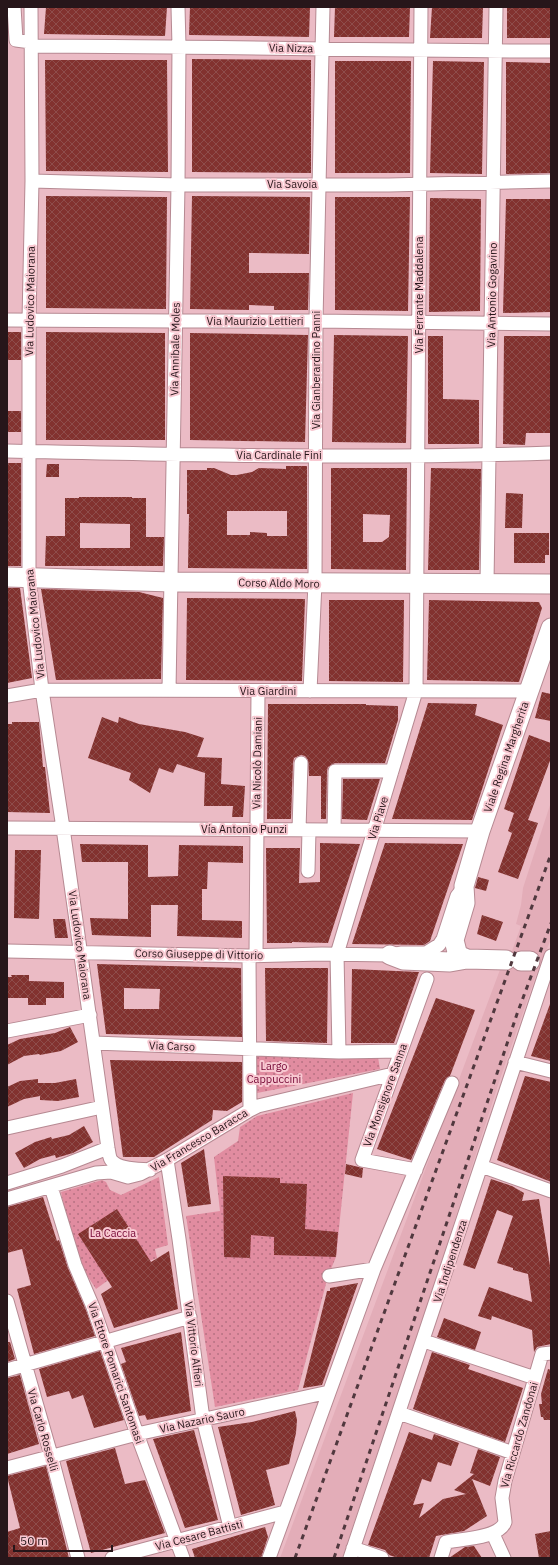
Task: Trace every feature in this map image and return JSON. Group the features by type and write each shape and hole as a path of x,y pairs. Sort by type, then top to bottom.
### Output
{"street":[{"path":"14,7 16,40 31,44"},
{"name":"Via Ludovico Maiorana","path":"31,7 32,181 29,320 29,578 42,690 108,1148 111,1160 117,1165 132,1169 150,1170"},
{"name":"Via Annibale Moles","path":"170,690 178,184 178,7"},
{"name":"Via Gianberardino Panni","path":"310,691 316,583 316,321 323,7"},
{"name":"Via Ferrante Maddalena","path":"417,584 421,7"},
{"name":"Via Antonio Gogavino","path":"488,583 496,7"},
{"name":"Via Nizza","path":"31,44 421,51 551,50"},
{"name":"Via Savoia","path":"32,181 178,184 420,184 551,182"},
{"name":"Via Maurizio Lettieri","path":"7,320 175,322 316,321 551,324"},
{"name":"Via Cardinale Fini","path":"7,451 174,455 315,456 418,456 551,453"},
{"name":"Corso Aldo Moro","path":"7,577 172,582 551,584"},
{"name":"Via Piave","path":"339,1052 337,954 416,691 417,584"},
{"name":"Viale Regina Margherita","path":"434,949 443,939 457,896 464,886 480,831 551,628"},
{"name":"Via Giardini","path":"7,696 42,690 529,691"},
{"name":"Via Nicolò Damiani","path":"250,1110 258,690"},
{"path":"301,763 304,830 308,871"},
{"path":"334,830 335,771 392,771"},
{"name":"Vía Antonio Punzi","path":"7,828 480,831"},
{"name":"Viale Regina Margherita","path":"464,886 465,903 454,940 457,952 460,956 467,960"},
{"name":"Corso Giuseppe di Vittorio","path":"7,951 253,955 390,955 402,953 426,953 434,949"},
{"path":"390,955 403,960 450,962 467,960 519,961"},
{"name":"Via Indipendenza","path":"352,1553 424,1341 550,959"},
{"name":"Via Monsignore Sanna","path":"416,1170 362,1160 428,979"},
{"path":"7,1031 90,1015"},
{"name":"Via Carso","path":"94,1044 250,1049"},
{"path":"250,1049 339,1052 401,1051"},
{"path":"515,1062 551,1071"},
{"name":"Via Francesco Baracca","path":"7,1198 51,1187 96,1173 111,1172 132,1176 150,1170 250,1110 265,1104 393,1074"},
{"path":"269,1558 374,1269 452,1083"},
{"path":"7,1128 102,1107"},
{"path":"7,1183 62,1166 108,1148"},
{"name":"Via Vittorio Alfieri","path":"167,1160 203,1419 230,1527"},
{"path":"481,1166 551,1191"},
{"name":"Via Ettore Pomarici Santomasi","path":"51,1187 75,1264 94,1307 137,1434 183,1558"},
{"path":"329,1276 374,1269"},
{"name":"Via Carlo Rosselli","path":"7,1301 24,1365 51,1455 78,1558"},
{"path":"7,1370 190,1317"},
{"path":"424,1341 535,1378"},
{"name":"Via Riccardo Zandonai","path":"493,1534 501,1529 505,1522 502,1498 503,1489 535,1378 547,1354"},
{"name":"Via Nazario Sauro","path":"7,1468 51,1455 137,1434 329,1392"},
{"path":"399,1414 513,1453"},
{"name":"Via Cesare Battisti","path":"112,1558 285,1512"},
{"path":"441,1558 446,1542 493,1534 504,1558"},
{"path":"352,1553 382,1558"}],"shaded area":[{"path":"551,802 551,939 536,975 499,1082 431,1294 342,1558 280,1558 501,967 508,952 512,951 521,926 516,924 521,905 523,888"}],"green space":[{"name":"Largo Cappuccini","path":"257,1056 378,1057 380,1069 257,1093"},
{"path":"353,1093 336,1257 328,1276 298,1390 215,1407 186,1216 220,1211 214,1157 238,1141 240,1127 257,1116"},
{"name":"La Caccia","path":"159,1177 168,1245 155,1249 157,1258 118,1273 96,1289 83,1269 71,1236 61,1192 102,1180 106,1182 110,1190 121,1195"}],"building":[{"path":"46,7 167,7 165,36 44,34"},
{"path":"190,7 310,7 309,37 189,35"},
{"path":"335,7 410,7 409,37 334,37"},
{"path":"432,7 483,7 482,38 430,38"},
{"path":"507,7 551,7 551,38 507,38"},
{"path":"192,59 311,60 311,173 192,172"},
{"path":"45,60 167,60 168,172 46,171"},
{"path":"335,61 411,61 410,173 335,173"},
{"path":"433,61 484,62 482,174 430,173"},
{"path":"506,62 551,63 551,173 506,174"},
{"path":"46,196 167,197 166,309 46,308"},
{"path":"192,196 310,197 309,254 249,253 249,273 309,273 308,310 274,310 274,306 249,305 249,310 190,309"},
{"path":"335,197 410,197 408,311 335,310"},
{"path":"430,198 481,199 480,311 429,312"},
{"path":"506,199 551,199 551,312 503,313"},
{"path":"7,332 21,332 21,360 7,360"},
{"path":"46,332 165,333 165,440 46,440"},
{"path":"190,333 308,335 305,442 190,440"},
{"path":"334,335 408,336 406,443 332,442"},
{"path":"428,336 443,336 443,399 479,400 479,444 428,444"},
{"path":"504,336 551,336 551,433 526,433 525,445 503,444"},
{"path":"7,411 21,411 21,432 7,432"},
{"path":"7,463 21,463 21,566 7,566"},
{"path":"47,464 59,464 59,477 46,477"},
{"path":"286,466 307,466 307,569 188,568 189,514 187,514 187,470 207,470 207,468 214,468 231,475 237,475 252,472 259,468 286,469","holes":["227,511 287,511 287,536 267,536 267,533 250,532 250,535 227,535"]},
{"path":"331,468 407,468 406,570 331,569","holes":["363,514 390,515 389,537 382,542 363,542"]},
{"path":"431,468 481,469 479,570 428,570"},
{"path":"506,493 523,494 522,528 505,528"},
{"path":"65,498 146,498 146,537 164,537 163,566 45,566 46,536 65,536","holes":["80,523 130,524 130,548 80,548"]},
{"path":"514,533 549,533 549,555 545,555 545,563 514,563"},
{"path":"7,588 20,588 32,678 7,683"},
{"path":"41,589 139,592 163,598 161,679 56,680"},
{"path":"187,598 305,599 302,681 186,680"},
{"path":"329,600 404,600 403,682 329,681"},
{"path":"429,600 539,602 542,608 519,682 427,680"},
{"path":"542,692 551,694 551,721 535,718"},
{"path":"428,703 477,704 475,715 503,725 472,820 392,819"},
{"path":"268,704 366,704 398,706 398,720 385,763 335,763 328,767 326,819 321,819 321,776 309,776 308,760 305,756 301,755 294,758 291,819 267,819"},
{"path":"102,717 118,723 119,717 139,724 185,732 204,738 197,757 222,758 221,784 245,786 243,817 232,817 233,806 204,806 205,773 177,764 173,773 159,768 150,793 129,780 131,773 88,758"},
{"path":"12,722 39,722 43,767 45,767 50,813 7,812 7,724 12,724"},
{"path":"529,735 551,743 551,758 528,820 538,823 518,879 498,872 512,833 508,831 514,813 504,809"},
{"path":"343,779 380,779 367,820 342,819"},
{"path":"320,843 360,844 328,943 267,943 266,848 300,848 299,883 320,882"},
{"path":"385,843 463,844 430,941 424,945 352,944"},
{"path":"80,844 148,845 148,877 178,876 179,845 243,846 243,863 208,862 207,889 202,889 202,920 242,921 242,938 177,936 178,905 151,905 151,937 92,935 90,918 128,919 128,862 82,862"},
{"path":"15,850 41,850 39,919 14,918"},
{"path":"478,877 489,880 486,891 475,888"},
{"path":"482,915 503,922 496,941 477,934"},
{"path":"53,919 65,919 68,938 55,938"},
{"path":"97,964 241,968 242,1037 106,1034","holes":["124,988 160,989 159,1009 124,1009"]},
{"path":"265,968 328,968 327,1043 266,1041"},
{"path":"352,969 419,972 394,1043 351,1043"},
{"path":"11,975 29,975 29,981 64,982 64,998 46,998 46,1005 28,1005 28,998 7,998 7,977 12,977"},
{"path":"436,998 475,1010 450,1076 445,1080 411,1160 377,1149"},
{"path":"551,1004 551,1061 531,1056"},
{"path":"70,1027 78,1042 61,1051 24,1056 7,1065 7,1045 20,1039 55,1033"},
{"path":"110,1060 242,1062 242,1102 227,1111 213,1110 212,1120 154,1157 123,1157"},
{"path":"525,1076 551,1082 551,1182 497,1160"},
{"path":"38,1079 38,1083 55,1083 76,1079 79,1097 58,1101 40,1100 40,1096 24,1099 7,1107 7,1087 20,1081"},
{"path":"84,1126 93,1142 73,1153 56,1158 55,1155 40,1159 24,1168 15,1153 35,1142 51,1137 52,1139 69,1135"},
{"path":"204,1149 211,1204 188,1207 181,1163"},
{"path":"346,1164 363,1168 362,1178 345,1174"},
{"path":"223,1176 280,1178 280,1183 307,1184 305,1229 338,1232 336,1257 274,1255 274,1237 251,1235 250,1258 224,1257"},
{"path":"491,1179 512,1186 524,1193 522,1201 539,1199 551,1272 551,1344 537,1347 534,1352 532,1330 492,1316 491,1320 478,1316 489,1287 532,1302 528,1274 513,1270 513,1268 497,1263 513,1216 497,1210 475,1269 463,1265"},
{"path":"43,1197 57,1241 59,1240 68,1268 86,1310 95,1336 34,1354 17,1289 31,1285 22,1249 7,1253 7,1207"},
{"path":"117,1209 151,1262 169,1251 178,1309 114,1328 101,1294 112,1287 78,1234"},
{"path":"358,1283 322,1385 303,1388 327,1291 330,1291 330,1288"},
{"path":"444,1318 481,1332 475,1350 437,1337"},
{"path":"181,1332 191,1411 147,1420 145,1415 139,1416 121,1364 126,1362 121,1348"},
{"path":"7,1342 10,1342 15,1359 7,1362"},
{"path":"100,1351 124,1420 94,1428 83,1395 72,1399 69,1391 47,1397 39,1369"},
{"path":"432,1352 470,1365 468,1369 523,1388 505,1442 413,1409"},
{"path":"548,1369 551,1370 551,1420 544,1420 543,1417 541,1417 539,1404 542,1404 541,1394"},
{"path":"20,1375 39,1444 7,1454 7,1378"},
{"path":"295,1411 297,1420 296,1433 289,1464 266,1470 275,1505 241,1515 218,1427 252,1422"},
{"path":"194,1430 218,1520 185,1528 153,1439"},
{"path":"409,1432 432,1440 434,1434 459,1443 451,1466 438,1462 431,1482 422,1479 413,1505 424,1503 419,1518 443,1499 466,1494 454,1490 474,1474 470,1473 478,1449 500,1457 490,1486 472,1479 487,1516 464,1531 436,1536 429,1558 398,1558 389,1555 385,1550 368,1545"},
{"path":"115,1448 125,1484 145,1480 165,1533 91,1553 66,1461"},
{"path":"46,1466 69,1558 7,1558 7,1532 20,1528 7,1476"},
{"path":"265,1527 268,1537 261,1558 195,1558 192,1549"},
{"path":"551,1531 551,1558 539,1558 535,1534"},
{"path":"474,1546 482,1558 449,1558 465,1547"}],"railway":[{"path":"295,1558 551,854"},
{"path":"334,1558 517,1014 551,923"}]}
